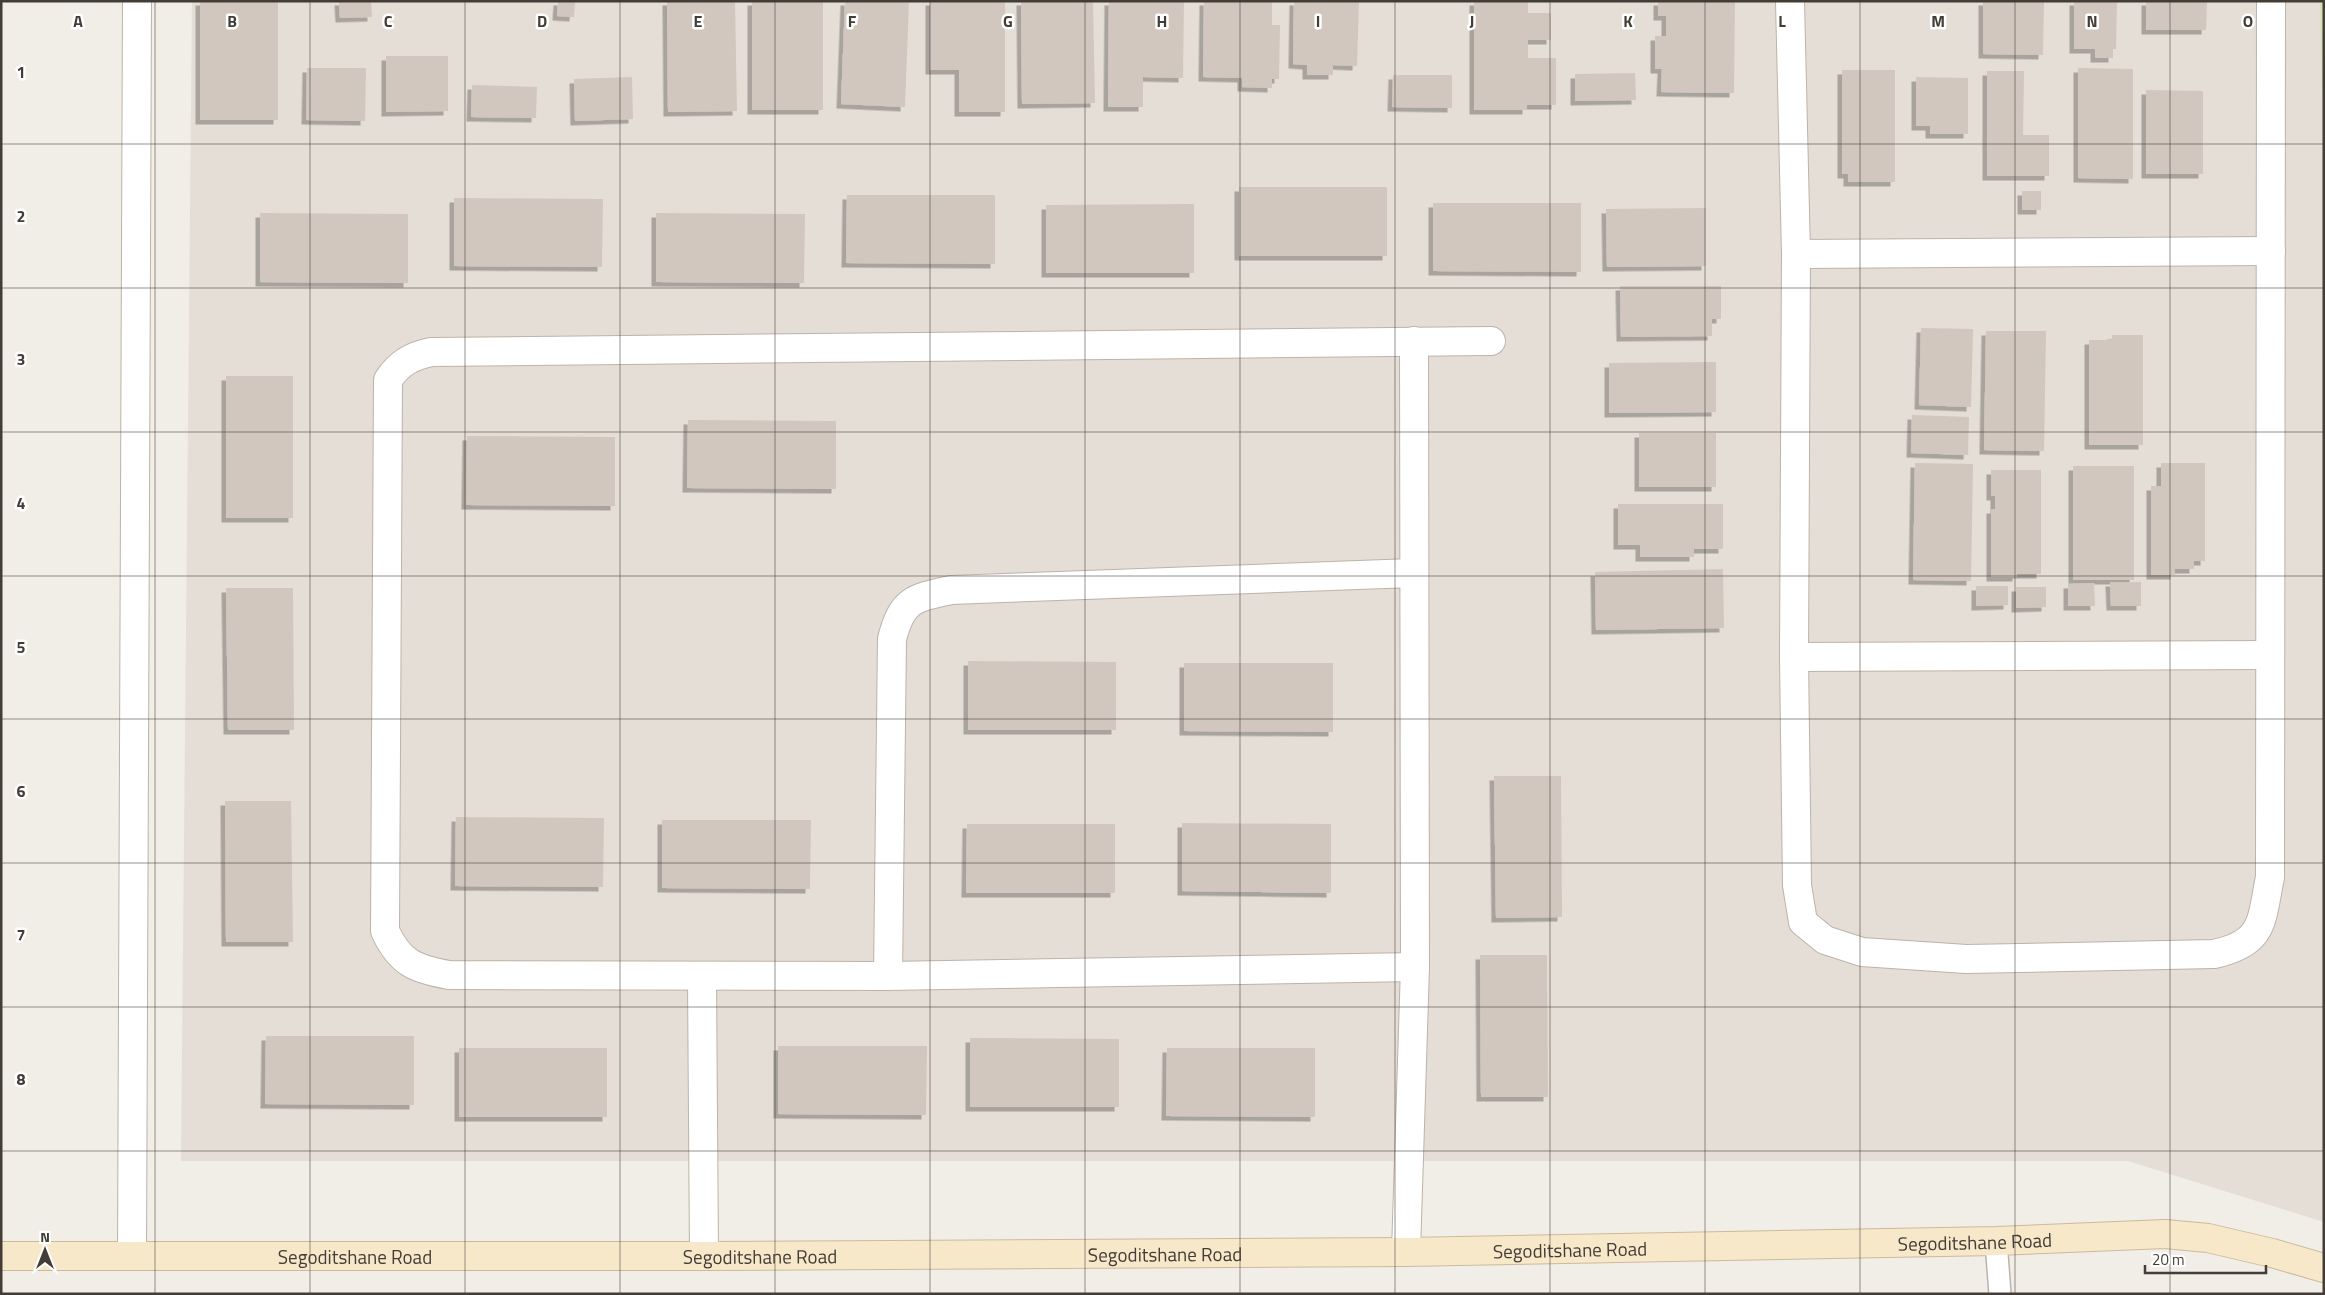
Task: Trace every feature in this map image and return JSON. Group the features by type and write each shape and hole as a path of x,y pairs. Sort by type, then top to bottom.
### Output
{"street":[{"path":"132,1256 137,1"},
{"path":"1790,1 1796,254 1794,657 1797,885 1803,922 1825,940 1862,952 1966,958 2214,954 2233,950 2260,929 2270,877 2271,1"},
{"path":"1796,254 2271,251"},
{"path":"1415,967 888,976 702,977 449,975 424,971 405,961 392,947 384,931 388,380 396,368 416,355 431,352 1414,341 1491,342"},
{"path":"1406,1252 1415,967 1414,341"},
{"path":"888,976 892,639 897,620 906,604 927,595 951,590 1413,573"},
{"path":"1794,657 2270,655"},
{"path":"702,977 704,1256"},
{"name":"Segoditshane Road","path":"1,1256 704,1256 1406,1252 1996,1241 2165,1234 2208,1238 2272,1253 2324,1268"}],"lane":[{"path":"1996,1241 2000,1294"}],"shaded area":[{"path":"192,1 2324,1 2324,1222 2128,1161 181,1161"}],"green space":[{"path":"2320,1 2324,1 2324,169"}],"building":[{"path":"200,1 278,1 278,120 200,120"},
{"path":"339,1 371,1 372,17 340,18"},
{"path":"558,1 575,1 574,17 557,16"},
{"path":"667,1 735,1 737,111 668,112"},
{"path":"752,1 823,1 823,110 752,110"},
{"path":"845,1 909,1 905,107 841,104"},
{"path":"930,1 1005,1 1005,112 959,112 959,70 930,70"},
{"path":"1021,1 1093,1 1095,103 1022,104"},
{"path":"1109,1 1184,1 1183,78 1143,77 1143,107 1108,107"},
{"path":"1204,1 1272,1 1272,25 1280,25 1279,79 1272,79 1272,88 1242,87 1242,78 1203,77"},
{"path":"1294,1 1359,1 1357,66 1333,65 1333,75 1307,75 1307,65 1293,64"},
{"path":"1474,1 1528,1 1528,13 1551,13 1551,40 1528,40 1528,58 1556,58 1556,105 1527,105 1527,110 1474,110"},
{"path":"1658,1 1735,1 1734,93 1661,92 1662,69 1655,69 1655,36 1666,36 1666,16 1658,16"},
{"path":"1983,1 2044,1 2043,55 1983,54"},
{"path":"2074,1 2117,1 2116,49 2113,49 2113,58 2095,58 2095,49 2074,49"},
{"path":"2146,1 2207,1 2206,30 2146,30"},
{"path":"386,56 448,56 448,111 386,112"},
{"path":"307,68 366,68 365,121 306,120"},
{"path":"2078,68 2133,69 2133,179 2078,178"},
{"path":"1842,70 1895,70 1895,182 1848,182 1848,174 1842,174"},
{"path":"1987,71 2024,71 2023,135 2049,135 2049,176 1987,176"},
{"path":"1635,73 1636,100 1575,101 1575,74"},
{"path":"1393,75 1452,75 1452,108 1392,107"},
{"path":"632,77 633,119 575,121 574,79"},
{"path":"1916,77 1968,78 1968,134 1930,134 1930,126 1916,126"},
{"path":"472,85 537,87 536,118 471,117"},
{"path":"2146,90 2203,91 2203,174 2146,174"},
{"path":"1239,187 1387,187 1387,256 1239,256"},
{"path":"2022,191 2041,191 2041,210 2022,210"},
{"path":"847,195 995,195 995,264 846,263"},
{"path":"454,198 603,199 602,267 454,266"},
{"path":"1433,203 1581,203 1581,272 1433,271"},
{"path":"1194,204 1194,273 1046,273 1046,205"},
{"path":"1706,208 1706,266 1607,267 1606,209"},
{"path":"260,213 408,214 408,283 260,282"},
{"path":"656,213 805,214 804,283 656,282"},
{"path":"1620,286 1721,286 1721,319 1712,319 1712,336 1621,337"},
{"path":"1921,328 1973,329 1971,407 1919,405"},
{"path":"1986,331 2046,331 2044,451 1984,450"},
{"path":"2112,335 2143,335 2143,445 2089,445 2089,340 2112,340"},
{"path":"1716,362 1716,412 1609,413 1609,363"},
{"path":"226,376 293,376 293,518 226,518"},
{"path":"1912,415 1969,417 1968,455 1911,453"},
{"path":"688,420 836,421 836,489 687,488"},
{"path":"1639,433 1716,433 1716,487 1639,487"},
{"path":"467,436 615,437 615,506 466,505"},
{"path":"1915,463 1973,464 1971,581 1913,580"},
{"path":"2161,463 2205,463 2205,561 2194,561 2194,569 2175,569 2175,575 2151,575 2151,486 2161,486"},
{"path":"2073,466 2134,466 2134,580 2073,580"},
{"path":"1991,470 2041,470 2041,574 2017,574 2017,577 1991,577 1991,509 1995,509 1995,496 1991,496"},
{"path":"1618,504 1723,504 1723,549 1694,549 1694,557 1640,557 1640,545 1618,545"},
{"path":"1723,569 1724,628 1596,630 1595,572"},
{"path":"2110,582 2141,582 2141,606 2111,606"},
{"path":"2094,583 2095,606 2068,606 2068,584"},
{"path":"1976,586 2008,586 2008,605 1976,606"},
{"path":"2016,587 2046,587 2046,607 2016,608"},
{"path":"226,588 293,588 294,730 228,730"},
{"path":"968,661 1116,662 1116,730 968,730"},
{"path":"1184,663 1333,663 1333,732 1184,731"},
{"path":"1494,776 1561,776 1562,917 1496,918"},
{"path":"225,801 291,801 293,942 226,942"},
{"path":"456,817 604,818 603,887 455,886"},
{"path":"662,820 811,820 810,889 662,888"},
{"path":"1182,823 1331,824 1331,893 1182,891"},
{"path":"967,824 1115,824 1115,893 966,893"},
{"path":"1480,955 1547,955 1548,1097 1481,1097"},
{"path":"266,1036 414,1036 414,1105 265,1104"},
{"path":"970,1038 1119,1039 1119,1107 970,1107"},
{"path":"778,1046 927,1046 926,1115 778,1114"},
{"path":"459,1048 607,1048 607,1117 459,1117"},
{"path":"1167,1048 1315,1048 1315,1117 1166,1116"}]}
